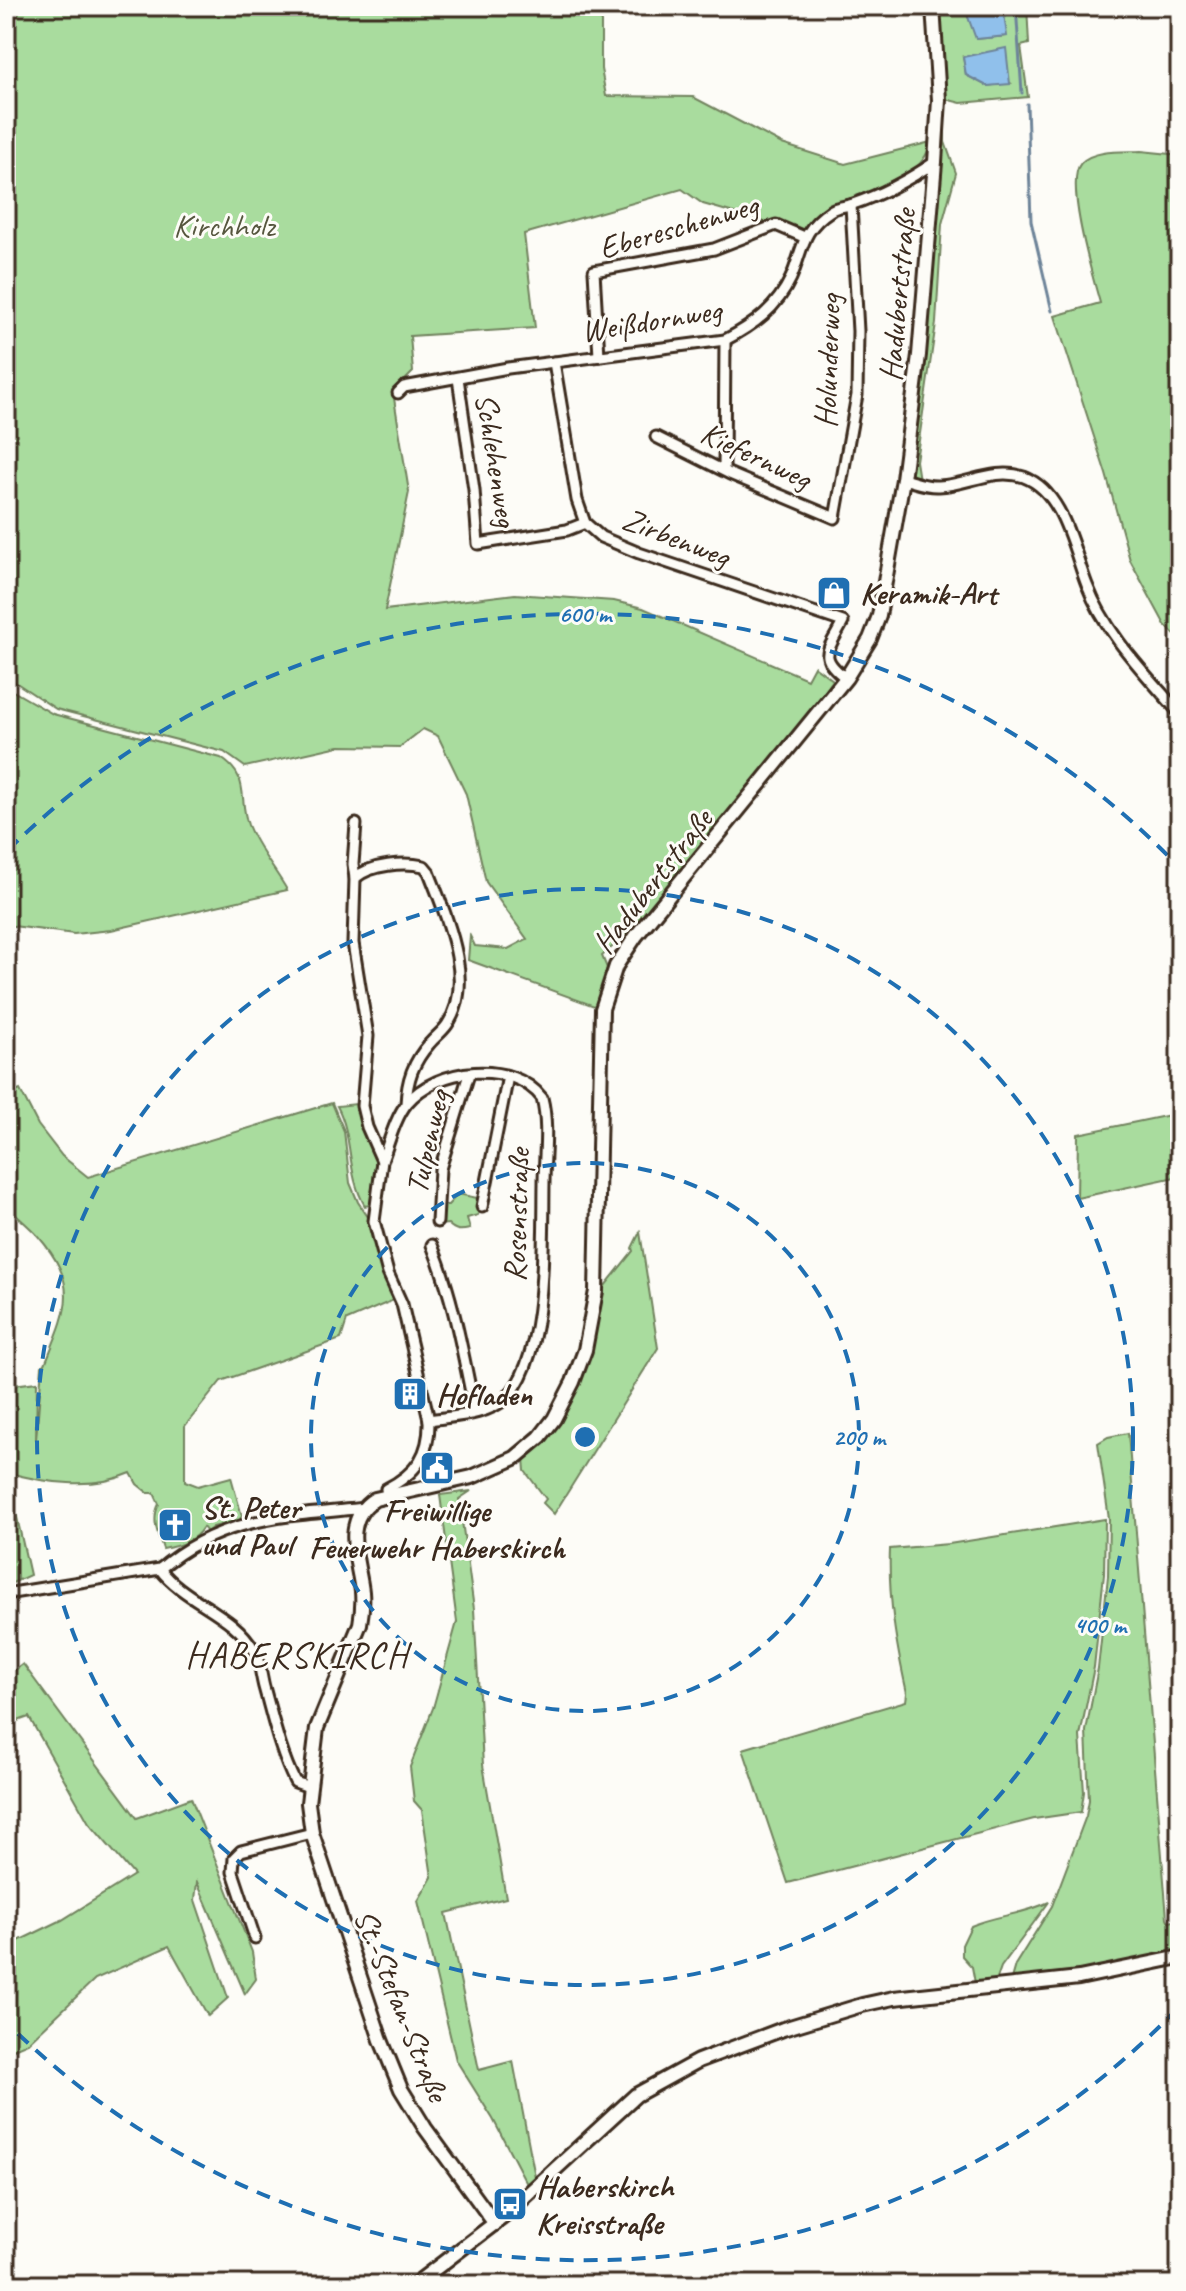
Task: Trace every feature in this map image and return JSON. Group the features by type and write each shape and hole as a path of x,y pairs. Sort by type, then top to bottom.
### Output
{"street":[{"name":"Hadubertstraße","path":"365,1508 370,1502 387,1495 454,1481 492,1469 524,1451 554,1419 585,1350 596,1291 600,1028 610,978 636,936 846,678 870,639 879,616 903,479 919,355 939,100 933,6"},
{"name":"Weißdornweg","path":"398,393 404,387 554,362 725,340 752,325 774,306 791,276 804,237 832,209 851,205 906,181 935,162"},
{"name":"Holunderweg","path":"835,518 857,395 858,331 851,205"},
{"name":"Ebereschenweg","path":"599,356 594,271 714,249 776,225 804,237"},
{"path":"724,470 725,340"},
{"name":"Zirbenweg","path":"554,362 577,500 585,523 601,537 639,553 843,622 828,651 827,660 846,678"},
{"name":"Schlehenweg","path":"458,378 474,490 478,544 567,530 585,523"},
{"name":"Kiefernweg","path":"656,437 764,489 835,518"},
{"path":"903,479 939,486 979,477 1011,475 1025,478 1041,488 1059,513 1105,623 1180,714"},
{"path":"356,824 353,943 368,1036 362,1106 367,1127 382,1161"},
{"path":"355,878 373,868 424,866 429,872 459,957 451,1018 417,1059 407,1080 406,1104 382,1161 375,1205 376,1228 388,1273 402,1304 429,1420 429,1439 417,1466 386,1489 387,1495"},
{"path":"406,1104 440,1080 469,1074 508,1076 482,1207"},
{"name":"Tulpenweg","path":"437,1222 440,1169 469,1074"},
{"name":"Rosenstraße","path":"429,1420 492,1408 503,1400 519,1377 532,1343 544,1264 543,1104 536,1090 521,1079 508,1076"},
{"name":"Tulpenweg","path":"432,1245 454,1311 475,1412"},
{"path":"6,1594 160,1569 178,1553 208,1536 247,1523 295,1514 365,1508 355,1532 353,1553 361,1588 360,1624 317,1728 309,1787 295,1782 285,1761 255,1651 236,1630 185,1593 160,1569"},
{"name":"St.-Stefan-Straße","path":"309,1787 312,1833 372,2015 401,2089 425,2128 495,2224"},
{"path":"255,1938 233,1872 234,1858 241,1851 312,1833"},
{"path":"414,2285 495,2224 636,2095 679,2070 783,2029 862,2005 894,1998 1079,1978 1180,1957"}],"green space":[{"name":"Kirchholz","path":"6,6 601,6 601,69 606,96 693,97 782,144 845,164 931,142 926,155 910,173 846,205 803,233 703,204 682,189 524,234 535,328 410,336 413,372 393,392 409,492 385,610 515,594 614,601 643,608 807,679 814,666 833,680 803,722 631,930 602,956 607,968 597,1007 468,960 470,936 475,946 508,949 527,939 486,882 466,794 438,736 423,729 400,747 339,746 245,767 224,752 56,709 6,676"},
{"path":"938,6 964,6 977,39 1006,36 1003,6 1027,6 1029,44 1021,46 1028,97 961,103 945,99","holes":["963,57 1010,83 987,86 966,75"]},
{"path":"945,109 945,142 956,173 942,224 936,323 916,461 919,480 912,475 910,464"},
{"path":"1141,151 1180,155 1180,640 1165,625 1130,560 1055,316 1100,303 1078,209 1077,173 1081,163 1101,153"},
{"path":"6,687 53,714 221,758 230,765 240,781 248,825 287,890 111,930 74,934 6,925"},
{"path":"20,1090 38,1125 62,1156 88,1177 332,1103 344,1131 350,1183 372,1223 394,1300 347,1320 341,1339 221,1381 185,1426 185,1481 198,1486 231,1477 242,1516 239,1521 213,1527 207,1532 203,1527 186,1542 163,1549 155,1521 159,1504 154,1493 148,1493 137,1484 131,1473 101,1482 68,1483 6,1472 6,1386 37,1382 36,1440 42,1366 59,1328 66,1298 65,1284 52,1254 6,1205 6,1096"},
{"path":"356,1104 362,1129 376,1159 370,1205 365,1206 355,1181 346,1130 337,1106"},
{"path":"1180,1113 1180,1176 1077,1198 1078,1134"},
{"path":"458,1194 482,1199 478,1215 467,1218 470,1229 459,1230 448,1224 440,1225 438,1205 448,1205"},
{"path":"640,1232 658,1348 554,1514 543,1503 546,1499 525,1471 524,1458 557,1419 600,1292 633,1251"},
{"path":"1128,1433 1167,1918 1169,1922 1180,1920 1180,1953 1079,1973 1011,1979 1015,1965 1052,1906 1086,1816 1089,1800 1086,1731 1098,1668 1108,1576 1109,1519 1098,1443 1108,1437"},
{"path":"471,1491 459,1499 474,1609 483,1765 506,1898 446,1913 479,2070 513,2061 536,2182 529,2188 493,2119 456,2060 418,1901 432,1877 422,1810 414,1801 410,1767 433,1708 457,1622 440,1495"},
{"path":"6,1512 16,1513 30,1575 6,1586"},
{"path":"1105,1519 1104,1574 1094,1667 1080,1736 1084,1792 1081,1812 1034,1819 788,1883 743,1749 906,1701 892,1604 890,1549 949,1544"},
{"path":"23,1664 137,1818 191,1798 252,1952 256,1979 245,1994 197,1882 195,1900 228,1998 208,2016 169,1946 95,1979 28,2043 9,2051 6,2044 6,1947 62,1920 134,1875 89,1823 29,1717 6,1725 6,1677"},
{"path":"1049,1902 1001,1967 996,1981 975,1983 972,1967 962,1956 962,1945 971,1926"}],"water":[{"path":"964,6 1003,6 1007,36 976,39"},
{"path":"1006,48 1010,84 987,86 966,75 963,57"}],"waterway":[{"path":"1016,6 1022,93"},
{"path":"1027,104 1031,221 1052,311"}],"place":[{"name":"Keramik-Art","path":"834,593"},
{"name":"Hofladen","path":"410,1394"},
{"name":"Freiwillige Feuerwehr Haberskirch","path":"437,1468"},
{"name":"St. Peter und Paul","path":"175,1525"},
{"name":"Haberskirch Kreisstraße","path":"510,2204"}],"district":[{"name":"HABERSKIRCH","path":"297,1654"}]}
